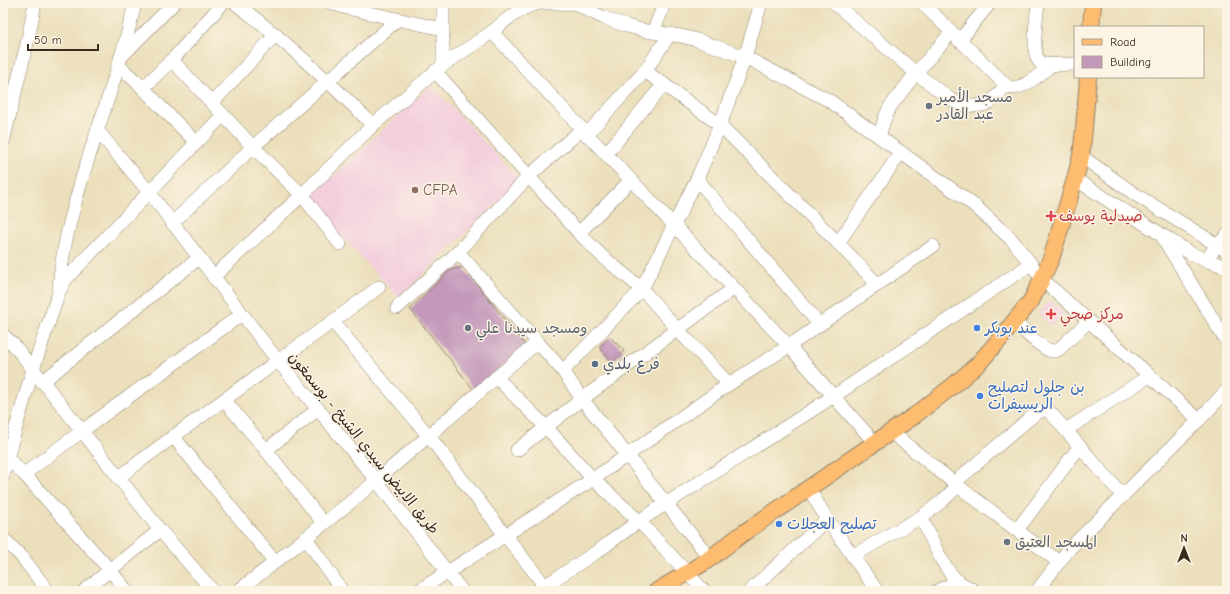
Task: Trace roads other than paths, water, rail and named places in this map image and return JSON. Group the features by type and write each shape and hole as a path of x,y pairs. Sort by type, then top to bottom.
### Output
{"main road":[{"path":"1091,26 1093,3"},
{"path":"656,591 710,558 742,534 933,402 978,364 1014,322 1031,301 1052,256 1081,156 1088,78"}],"street":[{"path":"3,142 35,3"},
{"path":"59,292 60,272 64,248 76,199 131,24 135,3"},
{"path":"119,62 174,3"},
{"path":"143,88 172,60 223,3"},
{"path":"235,3 276,34 328,81 373,125"},
{"path":"331,3 397,20 442,29"},
{"path":"443,3 439,68 579,233 603,257 642,289 677,329 729,384"},
{"path":"213,277 302,195 373,125 439,68 492,32 513,15 526,8 540,3 574,3 616,23 632,28 697,40 745,57 830,100 975,206 1012,240 1042,279 1199,420"},
{"path":"654,32 662,10 660,3"},
{"path":"563,371 642,289 697,179 720,125 745,57 761,3"},
{"path":"834,3 916,73 950,99 964,105 976,106 989,102 1005,86"},
{"path":"922,3 1005,86 1012,89 1021,86 1053,64"},
{"path":"879,136 890,107 916,73 990,3"},
{"path":"1038,3 1035,31 1036,58 1042,64 1074,64"},
{"path":"172,223 253,148 397,20"},
{"path":"492,32 584,132 789,346 875,443"},
{"path":"212,103 276,34"},
{"path":"397,308 458,252 530,176 584,132 645,71 670,34"},
{"path":"172,60 253,148 302,195 340,244"},
{"path":"119,62 197,143"},
{"path":"645,71 720,125 878,285"},
{"path":"606,154 664,84"},
{"path":"3,476 12,439 33,369 59,292 66,279 223,115"},
{"name":"طريق الابيض سيدي الشيخ - بوسمغون","path":"97,130 148,192 278,361 376,480 462,591"},
{"path":"838,243 900,152"},
{"path":"1081,156 1132,193 1222,249"},
{"path":"697,179 819,324"},
{"path":"1075,179 1190,253 1205,260 1227,267"},
{"path":"579,233 631,180"},
{"path":"1121,209 1132,193"},
{"path":"1161,235 1227,342"},
{"path":"1205,260 1222,249 1227,235"},
{"path":"418,591 593,479 729,384 789,346 933,246"},
{"path":"458,252 563,371 582,399 710,558"},
{"path":"42,382 199,258"},
{"path":"333,322 428,435 505,535 544,589 639,521 834,396 1031,264"},
{"path":"118,478 379,287"},
{"path":"516,450 582,399 733,289"},
{"path":"24,474 242,314"},
{"path":"1014,322 1041,346 1047,350 1053,351 1058,350 1089,321"},
{"path":"3,335 14,345 160,530 213,591"},
{"path":"238,591 324,524 538,342"},
{"path":"1066,430 1149,376"},
{"path":"496,377 546,427 593,479 639,521 704,591"},
{"path":"1037,591 1070,548 1199,420 1227,390"},
{"path":"224,400 266,450 324,524"},
{"path":"266,450 318,409"},
{"path":"854,556 921,517 941,502 956,484 1040,410 1045,409 1049,411 1123,496"},
{"path":"891,432 1058,562"},
{"path":"174,436 275,562"},
{"path":"1016,530 1080,446"},
{"path":"7,458 24,474 127,591"},
{"path":"809,489 827,519 877,591"},
{"path":"921,517 944,563 958,581 975,591"},
{"path":"750,591 827,519"},
{"path":"84,591 160,530"},
{"path":"3,538 22,557 48,591"},
{"path":"306,538 342,591"},
{"path":"937,591 958,581"}],"place":[{"name":"مسجد الأمير عبد القادر","path":"929,106"},
{"name":"CFPA","path":"415,190"},
{"name":"صيدلية يوسف","path":"1051,216"},
{"name":"مركز صحي","path":"1051,314"},
{"name":"ومسجد سيدنا علي","path":"468,328"},
{"name":"عند بوبكر","path":"977,328"},
{"name":"فرع بلدي","path":"595,364"},
{"name":"بن جلول لتصليح الريسيفرات","path":"980,396"},
{"name":"تصليح العجلات","path":"779,524"},
{"name":"المسجد العتيق","path":"1007,542"}]}
